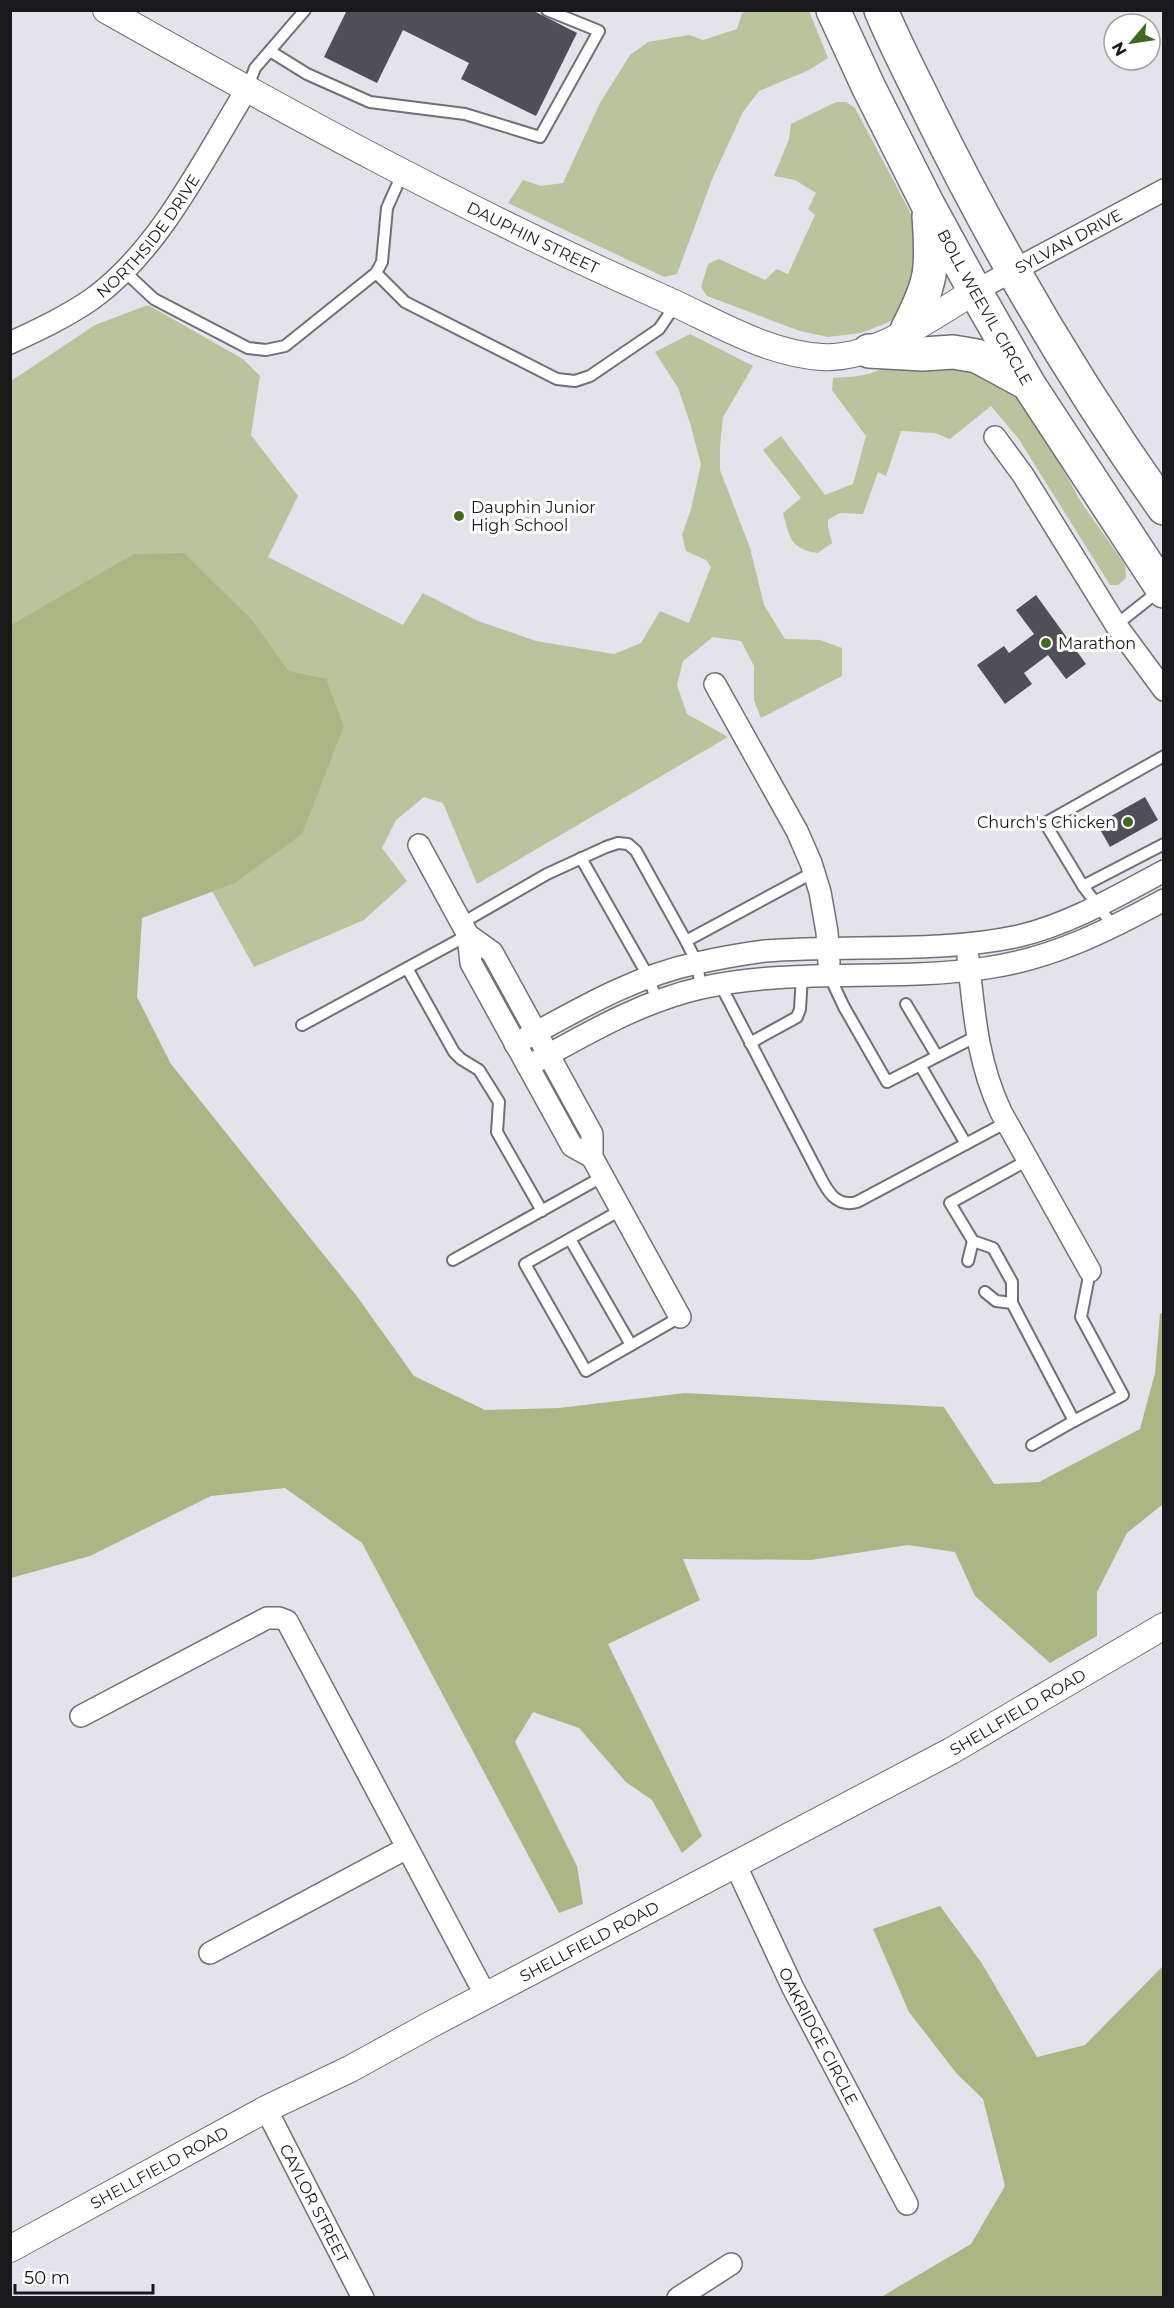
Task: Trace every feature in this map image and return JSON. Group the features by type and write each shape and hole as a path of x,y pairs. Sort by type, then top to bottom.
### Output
{"highway":[{"name":"BOLL WEEVIL CIRCLE","path":"833,10 928,205 975,291 1029,384 1163,589"},
{"path":"881,10 955,164 1013,271 1072,372 1164,508"},
{"path":"907,330 922,302 929,282 932,258 928,205"},
{"path":"869,351 923,354 953,352 977,356 1029,384"}],"street":[{"name":"DAUPHIN STREET","path":"106,10 247,89 502,223 773,347 820,357 840,357 869,351 975,291"},
{"name":"NORTHSIDE DRIVE","path":"10,343 53,323 91,300 124,271 153,237 179,200 247,89"},
{"name":"SYLVAN DRIVE","path":"975,291 1164,190"},
{"path":"995,437 1023,475 1116,625 1164,690"},
{"path":"715,684 797,831 814,872 820,892 830,975"},
{"path":"419,845 465,929 471,963 515,1044 572,1146 592,1157"},
{"path":"515,1044 614,991 648,976 697,963 766,951 967,944 1021,935 1097,906 1164,871"},
{"path":"528,1066 625,1015 657,1001 710,986 768,977 970,970 1037,957 1087,939 1164,900"},
{"path":"465,929 492,952 592,1134 592,1157 680,1317"},
{"path":"967,944 977,1036 988,1084 1090,1271"},
{"path":"81,1716 267,1618 287,1621 486,1996"},
{"name":"SHELLFIELD ROAD","path":"10,2249 266,2109 350,2069 951,1751 1164,1626"},
{"path":"210,1953 407,1848"},
{"name":"OAKRIDGE CIRCLE","path":"736,1866 793,1988 907,2204"},
{"name":"CAYLOR STREET","path":"266,2109 363,2298"},
{"path":"678,2298 731,2264"}],"lane":[{"path":"247,89 255,68 305,10"},
{"path":"270,51 306,74 370,102 465,114 540,137 599,31 547,10"},
{"path":"124,271 154,299 248,348 266,350 285,346 376,273 382,262 387,208 403,172"},
{"path":"376,273 405,302 557,379 575,381 590,376 659,329 676,304"},
{"path":"1116,625 1163,589"},
{"path":"1114,927 1083,886 1044,823 1164,756"},
{"path":"302,1025 407,968 547,874 618,843 628,844 636,851 710,986 750,1043 814,1165 829,1192 838,1202 848,1205 857,1202 1007,1122"},
{"path":"1083,886 1164,844"},
{"path":"581,858 648,976 657,1001"},
{"path":"686,941 814,872"},
{"path":"407,968 454,1052 479,1070 499,1102 497,1132 542,1210"},
{"path":"830,975 844,1007 887,1082 977,1036"},
{"path":"750,1043 797,1017 802,976"},
{"path":"906,1005 937,1056"},
{"path":"920,1065 966,1144"},
{"path":"1028,1160 950,1203 973,1241 993,1248 1012,1282 1012,1303 1074,1421"},
{"path":"453,1260 602,1177"},
{"path":"621,1210 525,1264 586,1371 680,1317"},
{"path":"570,1239 631,1345"},
{"path":"968,1261 973,1241"},
{"path":"1032,1445 1123,1395 1081,1317 1090,1271"},
{"path":"984,1292 996,1301 1012,1303"}],"green space":[{"path":"752,10 809,11 828,58 809,70 759,91 743,112 713,177 677,274 664,277 508,203 523,180 541,186 563,183 600,103 630,55 648,42 689,35 703,40 737,29 742,13"},
{"path":"836,102 846,102 855,108 909,210 925,248 910,307 889,322 861,333 828,337 800,331 707,296 701,287 708,264 719,259 765,280 777,269 788,274 815,215 808,209 816,193 795,180 774,176 789,139 791,124"},
{"path":"148,305 243,359 260,376 251,435 298,496 268,557 403,625 423,593 478,621 536,641 614,654 641,643 660,611 689,623 711,567 706,560 686,551 682,535 691,509 701,464 678,388 655,352 690,334 753,366 723,417 720,470 750,548 764,605 785,639 820,640 842,648 842,676 761,718 754,700 754,666 741,641 713,637 683,661 677,685 687,714 728,737 477,884 443,803 424,797 396,820 382,848 407,881 364,920 254,967 212,891 235,883 289,671 254,622 11,625 11,381 95,325"},
{"path":"952,357 1025,401 1081,502 1125,565 1126,578 1118,585 1110,585 1018,438 991,406 950,439 935,433 901,431 886,476 878,472 863,514 840,513 828,520 832,543 818,553 802,549 793,541 783,513 801,498 763,450 781,436 825,495 853,484 866,436 832,390 833,378 870,373 890,364"},
{"path":"184,553 254,622 289,671 326,679 344,726 302,834 235,883 142,918 137,997 171,1064 356,1295 414,1376 485,1410 559,1408 685,1393 944,1407 994,1484 1039,1482 1140,1429 1155,1373 1160,1314 1163,1312 1163,1504 1127,1533 1097,1592 1097,1636 1050,1663 975,1596 955,1552 908,1545 811,1560 683,1559 700,1600 608,1644 702,1836 682,1853 652,1800 626,1782 579,1728 533,1712 515,1742 577,1866 583,1904 559,1913 362,1543 285,1488 211,1496 90,1556 11,1578 11,625 134,554"},
{"path":"940,1906 981,1962 1037,2057 1085,2045 1163,1966 1163,2297 881,2297 971,2244 1005,2186 983,2099 957,2074 909,2012 873,1929"}],"building":[{"path":"347,10 532,10 577,33 536,116 461,79 469,63 403,30 377,83 324,57"},
{"name":"Marathon","path":"1036,595 1086,664 1066,679 1048,655 1024,673 1032,684 1005,704 977,665 1004,646 1009,653 1034,634 1016,610"},
{"name":"Church's Chicken","path":"1145,797 1158,820 1110,847 1097,824"}],"place":[{"name":"Dauphin Junior High School","path":"459,516"},
{"name":"Marathon","path":"1046,643"},
{"name":"Church's Chicken","path":"1128,822"}]}
